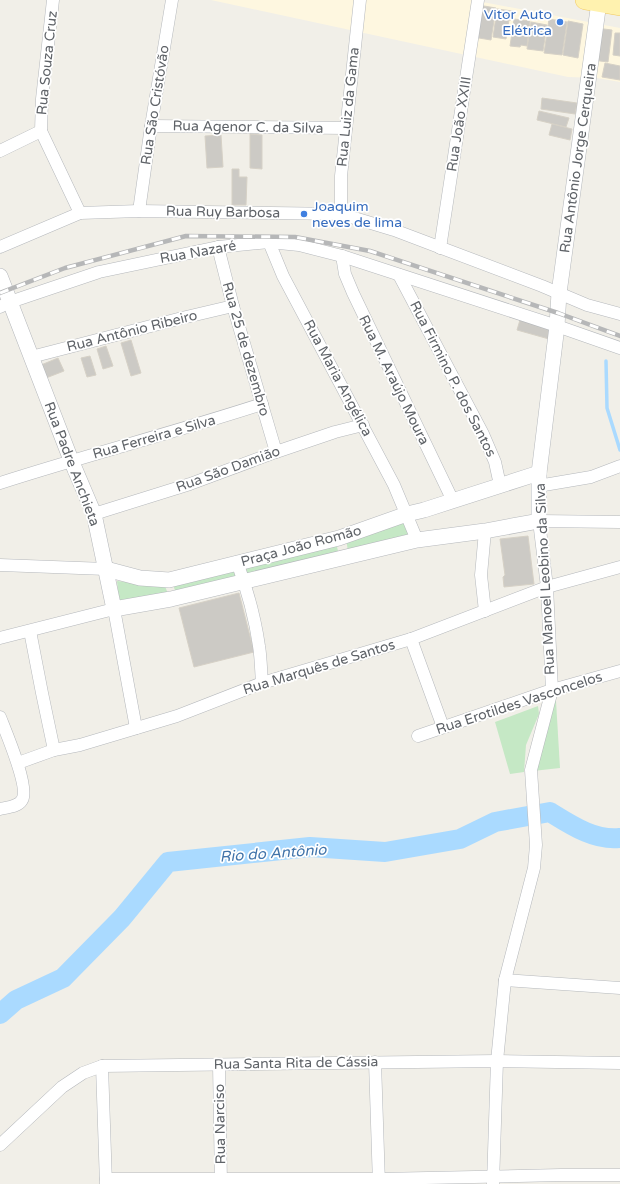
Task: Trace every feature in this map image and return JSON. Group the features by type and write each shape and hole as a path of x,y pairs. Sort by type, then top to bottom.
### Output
{"main road":[{"path":"592,1 620,6"}],"street":[{"name":"Rua Souza Cruz","path":"53,0 42,99 41,131 80,213"},
{"name":"Rua São Cristóvão","path":"139,211 151,126 172,0"},
{"name":"Rua Luiz da Gama","path":"341,214 341,176 360,0"},
{"name":"Rua João XXIII","path":"440,248 478,0"},
{"name":"Rua Antônio Jorge Cerqueira","path":"557,320 592,1"},
{"name":"Rua Agenor C. da Silva","path":"151,126 346,128"},
{"path":"0,152 41,131"},
{"name":"Rua Ruy Barbosa","path":"0,247 80,213 139,211 341,214 394,230 588,305 620,314"},
{"name":"Rua Nazaré","path":"5,305 99,272 218,247 269,242 299,245 342,256 399,276 557,320 620,348"},
{"name":"Rua Maria Angélica","path":"269,242 283,276 394,485 417,540"},
{"name":"Rua 25 de dezembro","path":"218,247 233,306 276,452"},
{"name":"Rua M. Araújo Moura","path":"342,256 345,274 353,294 453,501"},
{"name":"Rua Padre Anchieta","path":"0,276 5,305 31,357 71,460 94,514 114,609 136,728"},
{"name":"Rua Firmino P. dos Santos","path":"399,276 483,434 495,462 500,485"},
{"name":"Rua Antônio Ribeiro","path":"31,357 233,306"},
{"name":"Rua Manoel Leobino da Silva","path":"493,1180 497,1061 505,980 534,868 536,845 530,770 552,690 547,588 539,521 539,479 557,320"},
{"name":"Rua Ferreira e Silva","path":"0,483 71,460 202,424 262,404"},
{"name":"Rua São Damião","path":"94,514 190,484 335,432 363,425"},
{"path":"539,479 591,478 620,466"},
{"name":"Praça João Romão","path":"106,569 140,578 169,580 339,538 407,514 453,501 500,485 539,479"},
{"path":"539,521 620,522"},
{"name":"Praça João Romão","path":"114,609 171,599 417,540 485,531 539,521"},
{"path":"485,531 481,575 485,611"},
{"path":"339,538 342,557"},
{"path":"237,562 244,581 258,640 262,683"},
{"path":"0,565 106,569"},
{"name":"Rua Marquês de Santos","path":"18,763 54,750 80,745 177,716 262,683 411,639 547,588 620,567"},
{"path":"169,580 171,599"},
{"path":"0,638 114,609"},
{"path":"30,631 54,750"},
{"path":"411,639 443,727"},
{"name":"Rua Erotildes Vasconcelos","path":"418,736 552,690 620,671"},
{"path":"0,716 18,763 24,791 22,800 15,806 0,809"},
{"path":"505,980 620,988"},
{"name":"Rua Santa Rita de Cássia","path":"0,1145 62,1087 83,1073 102,1066 497,1061 620,1063"},
{"path":"375,1062 380,1182"},
{"name":"Rua Narciso","path":"219,1064 221,1181"},
{"path":"102,1066 106,1181 380,1182 561,1179 620,1175"}],"shaded area":[{"path":"211,0 472,0 620,28 620,82 597,78 568,77"}],"green space":[{"path":"406,520 411,538 348,551 346,539"},
{"path":"336,543 339,555 248,577 244,566"},
{"path":"233,569 238,578 176,593 173,585"},
{"path":"117,581 165,586 168,594 119,602"},
{"path":"553,701 556,701 560,768 533,771"},
{"path":"538,706 539,714 526,745 524,772 510,774 495,722"}],"building":[{"path":"478,5 496,8 491,40 473,37"},
{"path":"497,9 513,11 511,20 509,20 506,39 493,37"},
{"path":"514,19 530,21 527,46 510,46"},
{"path":"549,19 567,22 562,55 544,53"},
{"path":"568,21 583,24 578,58 563,55"},
{"path":"531,22 547,25 543,51 527,49"},
{"path":"596,28 612,30 608,62 592,60"},
{"path":"615,33 620,33 620,56 613,55"},
{"path":"605,63 620,66 620,80 602,77"},
{"path":"542,98 577,103 575,114 541,109"},
{"path":"539,111 569,118 566,127 537,120"},
{"path":"552,124 572,129 570,140 549,135"},
{"path":"250,134 262,135 262,169 250,168"},
{"path":"221,135 223,167 207,168 205,136"},
{"path":"232,169 239,169 239,177 247,177 246,205 232,205"},
{"path":"520,320 552,329 549,339 517,330"},
{"path":"131,340 141,373 131,376 121,343"},
{"path":"106,346 113,366 103,369 97,349"},
{"path":"90,356 96,375 87,377 81,358"},
{"path":"58,358 64,371 46,378 41,365"},
{"path":"528,536 534,584 504,587 503,577 505,575 500,539"},
{"path":"239,593 254,652 194,667 179,608"}],"waterway":[{"path":"606,361 607,408 620,450"},
{"name":"Rio do Antônio","path":"0,1014 16,1000 63,978 122,918 168,862 310,847 385,852 460,839 495,822 550,812 592,835 620,838"}],"railway":[{"path":"0,293 65,268 186,236 295,237 370,251 558,313 620,336"}],"place":[{"name":"Vitor Auto Elétrica","path":"560,22"},
{"name":"Joaquim neves de lima","path":"304,214"}]}
